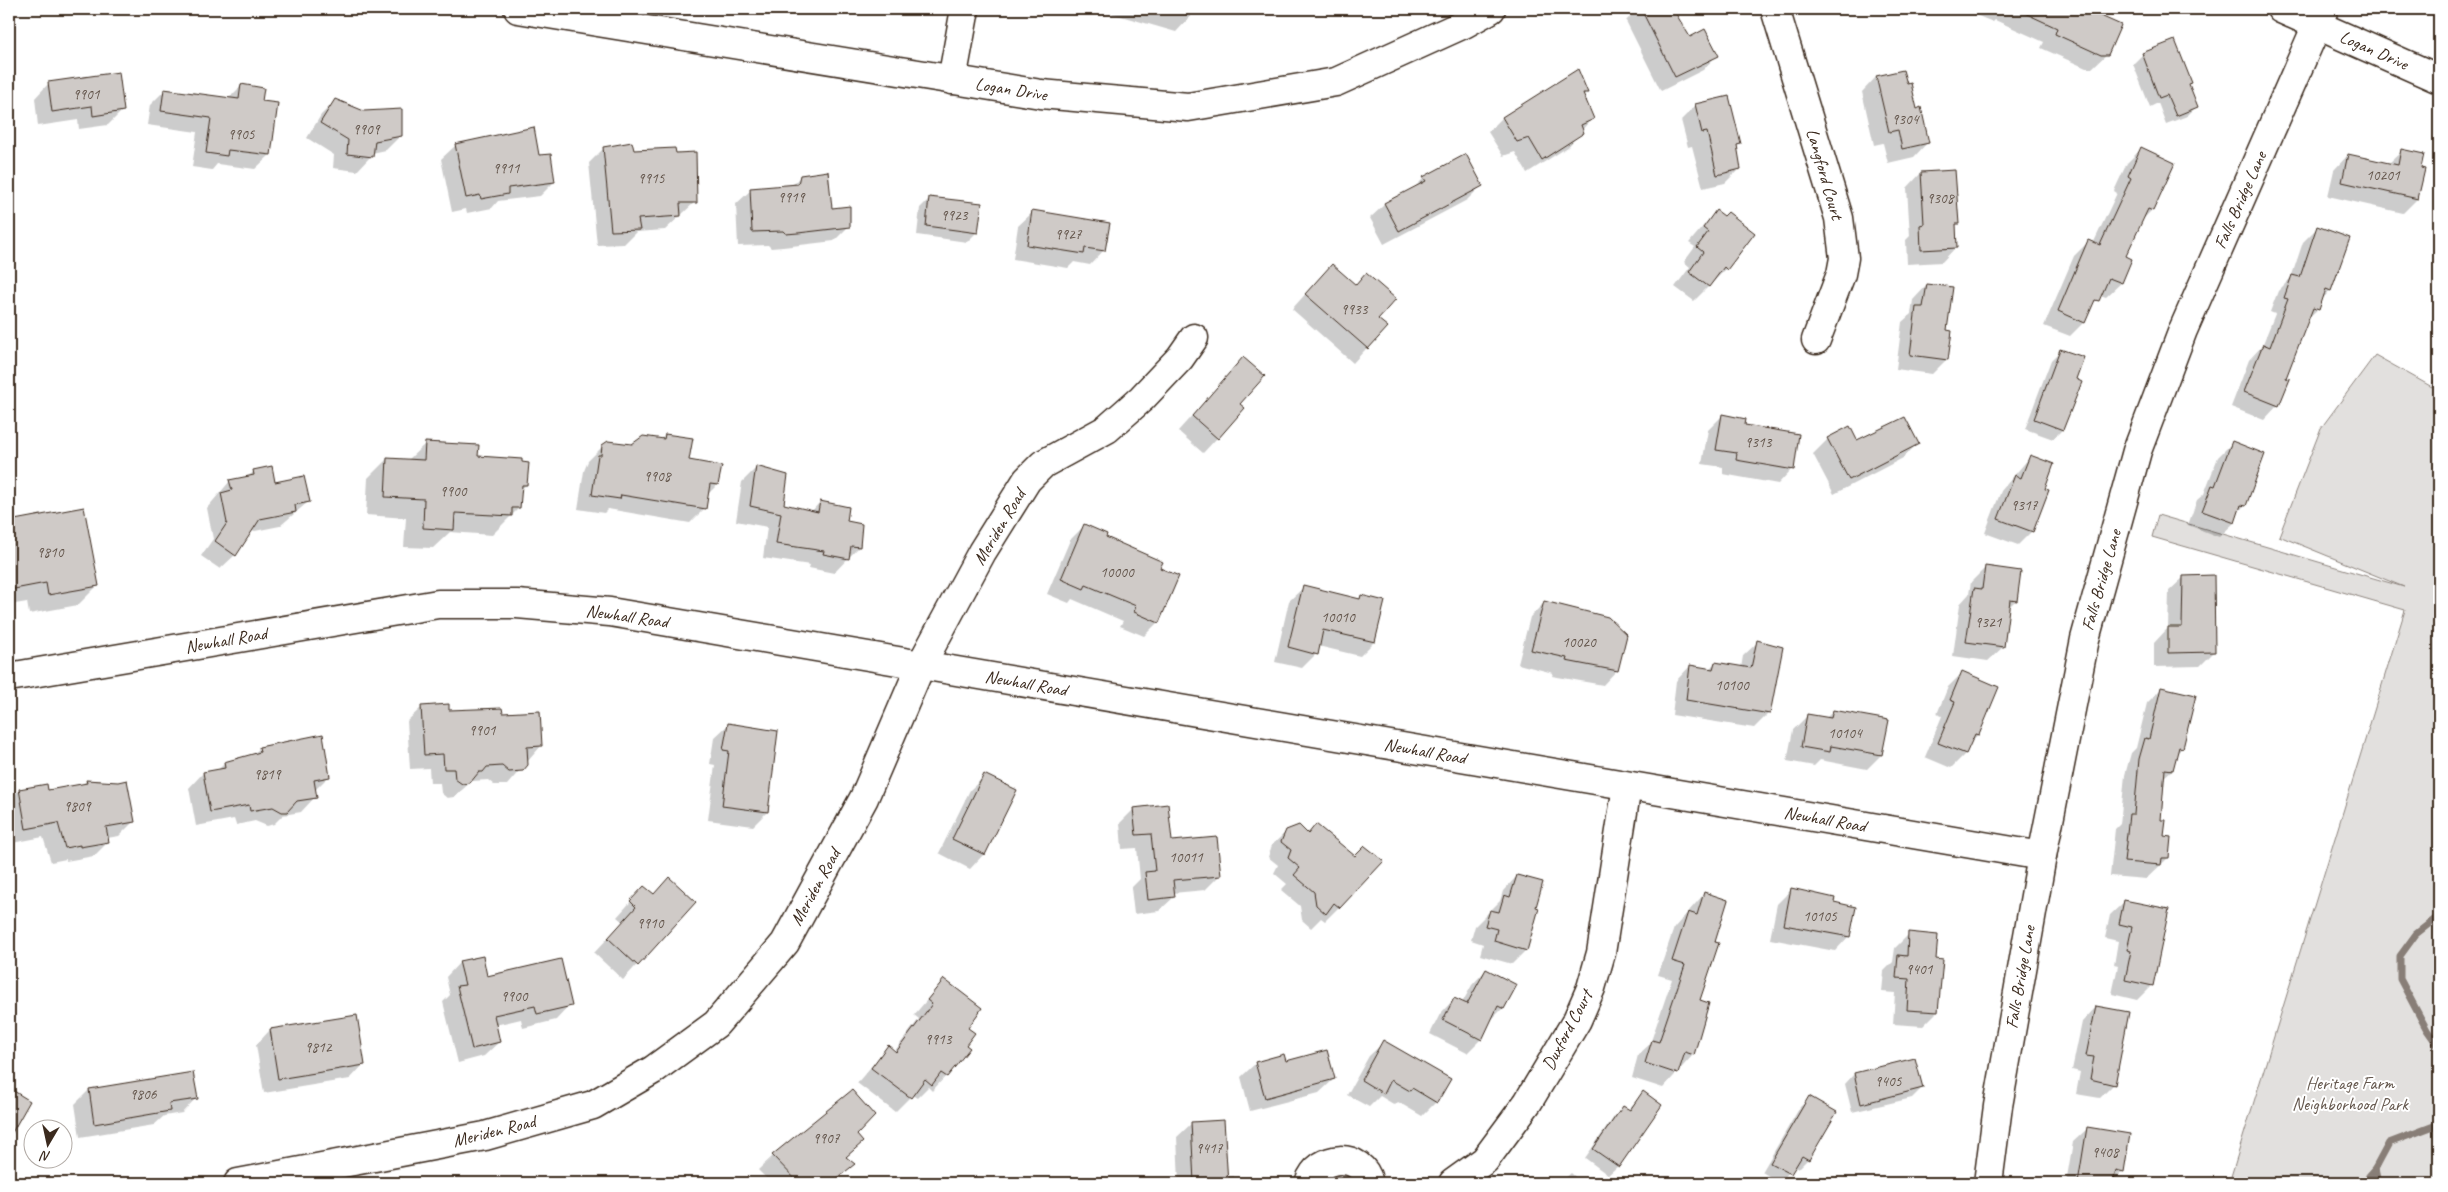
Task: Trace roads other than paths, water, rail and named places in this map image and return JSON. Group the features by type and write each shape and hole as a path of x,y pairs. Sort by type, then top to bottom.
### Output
{"street":[{"name":"Logan Drive","path":"518,9 1041,94 1188,107 1336,82 1464,24 1491,9"},
{"path":"952,80 964,9"},
{"name":"Langford Court","path":"1775,9 1839,218 1844,258 1841,274 1816,340"},
{"name":"Logan Drive","path":"2280,9 2321,17 2439,78"},
{"name":"Falls Bridge Lane","path":"1988,1183 1998,1106 2042,856 2085,639 2137,451 2183,330 2321,17"},
{"name":"Meriden Road","path":"238,1183 485,1136 593,1105 652,1070 716,1024 785,943 864,798 921,665 982,552 1027,480 1043,464 1107,429 1142,398 1180,358 1194,338"},
{"name":"Newhall Road","path":"9,677 438,604 517,604 610,612 2042,856"},
{"name":"Duxford Court","path":"1453,1183 1485,1160 1528,1102 1576,1020 1587,996 1601,953 1627,786"},
{"path":"1309,1183 1314,1173 1321,1166 1339,1159 1357,1165 1364,1172 1369,1183"}],"waterway":[{"path":"2439,916 2416,934 2400,956 2400,979 2427,1030 2439,1047"},
{"path":"2378,1183 2375,1169 2389,1143 2439,1124"},
{"path":"2363,1183 2375,1169"}],"park label":[{"name":"Heritage Farm Neighborhood Park","path":"2350,1093"}]}
